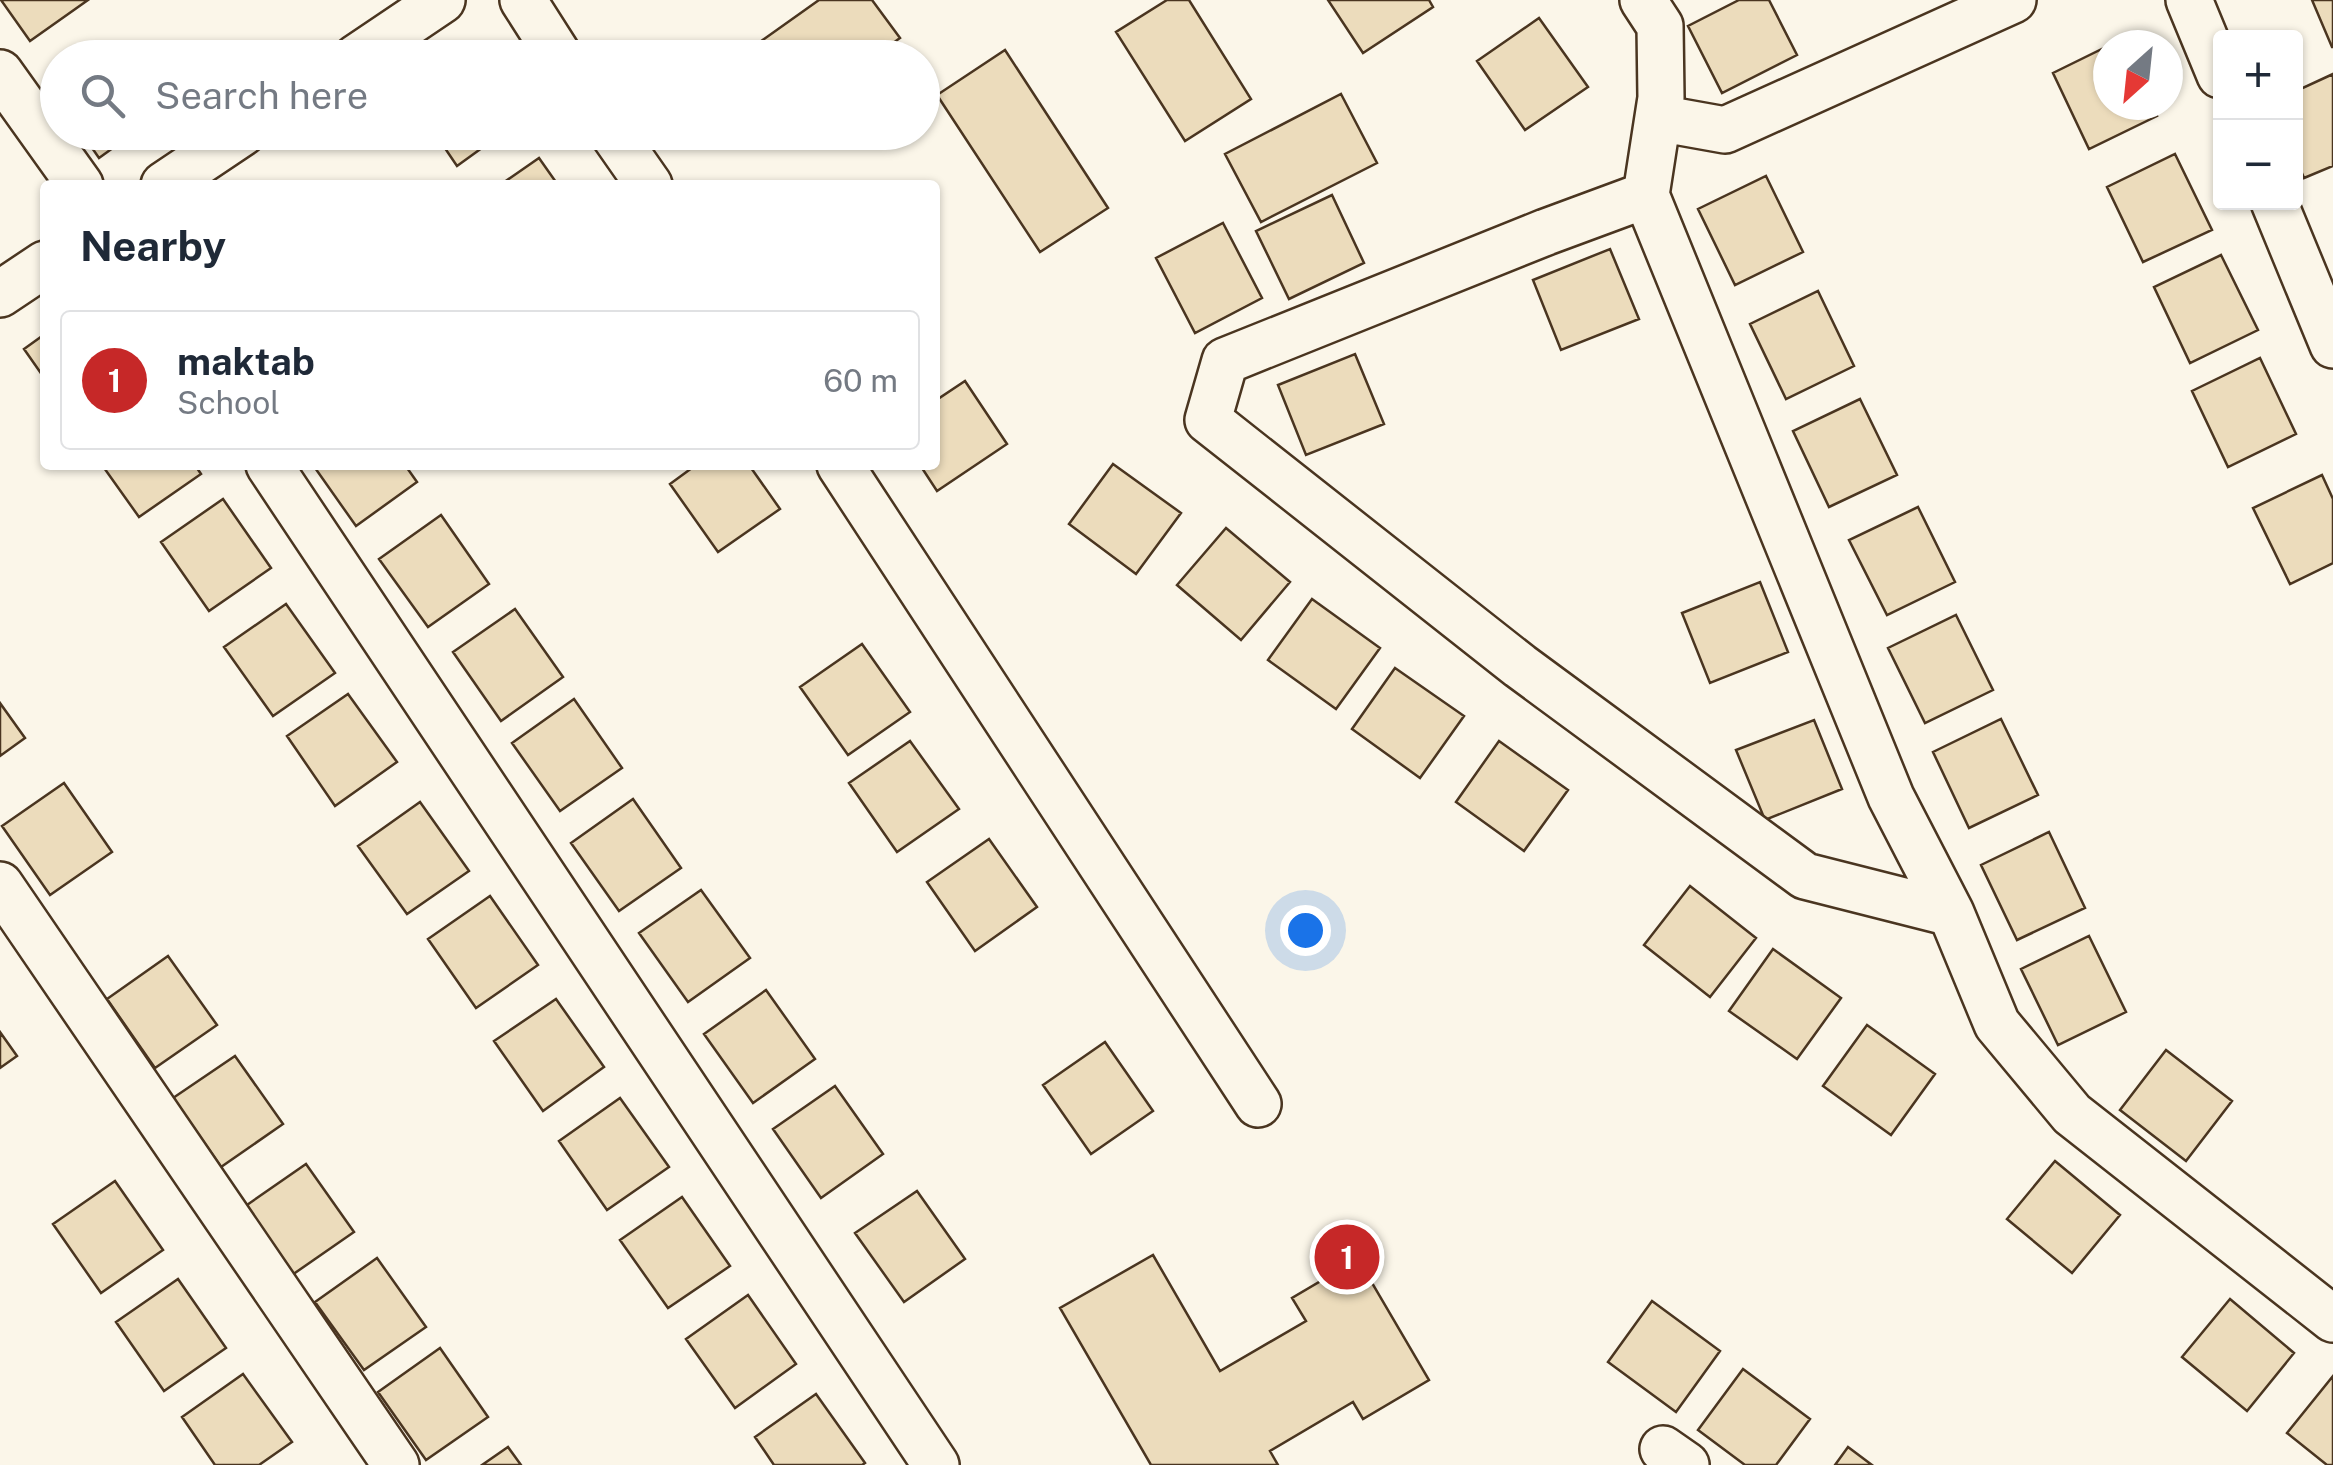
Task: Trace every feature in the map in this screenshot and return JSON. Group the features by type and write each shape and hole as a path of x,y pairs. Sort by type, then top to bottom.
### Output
{"street":[{"path":"383,40 442,0"},
{"path":"523,0 549,40"},
{"path":"1643,0 1660,26 1661,98 1646,194 1890,797 1951,913 1997,1024 2072,1114 2333,1319"},
{"path":"1658,118 1724,130 2013,0"},
{"path":"2189,0 2213,58"},
{"path":"0,73 40,129"},
{"path":"55,150 76,180"},
{"path":"171,180 216,150"},
{"path":"625,150 646,180"},
{"path":"1646,194 1226,361 1208,420 1520,666 1805,876 1951,913"},
{"path":"2277,210 2333,345"},
{"path":"0,294 40,267"},
{"path":"271,470 936,1465"},
{"path":"843,470 1258,1104"},
{"path":"0,884 379,1459"}],"building":[{"path":"1,0 88,0 30,41"},
{"path":"819,0 872,0 900,38 897,40 763,40"},
{"path":"1167,0 1189,0 1251,99 1185,141 1116,32"},
{"path":"1328,0 1429,0 1433,7 1363,53"},
{"path":"1739,0 1769,0 1797,55 1722,93 1688,26"},
{"path":"2312,0 2333,0 2333,47 2332,47"},
{"path":"1539,18 1588,87 1525,130 1477,61"},
{"path":"1005,50 1108,208 1040,252 940,100 940,93"},
{"path":"2093,53 2093,120 2149,120 2089,149 2053,73"},
{"path":"2333,74 2333,166 2304,178 2303,176 2303,88"},
{"path":"1341,94 1377,163 1261,222 1225,154"},
{"path":"93,150 110,150 99,158"},
{"path":"446,150 479,150 457,166"},
{"path":"2175,154 2212,230 2143,262 2107,187"},
{"path":"539,158 554,180 507,180"},
{"path":"1766,176 1803,252 1735,285 1698,209"},
{"path":"1332,195 1364,263 1289,299 1256,231"},
{"path":"1223,223 1262,298 1195,333 1156,258"},
{"path":"1610,249 1639,319 1561,350 1533,280"},
{"path":"2221,255 2258,330 2190,363 2154,287"},
{"path":"1818,291 1854,366 1786,399 1750,324"},
{"path":"40,338 40,372 24,349"},
{"path":"1355,354 1384,424 1306,455 1278,385"},
{"path":"2260,358 2296,434 2228,467 2192,391"},
{"path":"965,381 1007,444 937,491 923,470 940,470 940,398"},
{"path":"1860,399 1897,475 1829,507 1793,431"},
{"path":"1113,464 1181,513 1136,574 1069,524"},
{"path":"106,470 198,470 201,474 139,517"},
{"path":"317,470 409,470 417,482 356,526"},
{"path":"689,470 753,470 780,509 718,552 670,484"},
{"path":"2322,475 2333,499 2333,563 2290,584 2253,508"},
{"path":"223,499 271,568 209,611 161,542"},
{"path":"1918,507 1955,582 1887,615 1849,540"},
{"path":"441,515 489,584 428,627 379,559"},
{"path":"1226,528 1290,582 1241,640 1177,585"},
{"path":"1760,582 1788,652 1710,683 1682,613"},
{"path":"1312,599 1380,648 1336,709 1268,660"},
{"path":"286,604 335,673 273,716 224,647"},
{"path":"515,609 563,677 501,721 453,652"},
{"path":"1956,615 1993,690 1925,723 1888,648"},
{"path":"862,644 910,712 848,755 800,687"},
{"path":"1395,668 1464,716 1420,778 1352,729"},
{"path":"348,694 397,762 335,806 287,736"},
{"path":"574,699 622,768 560,811 512,743"},
{"path":"0,703 25,738 0,756"},
{"path":"2001,719 2038,795 1969,828 1933,752"},
{"path":"1814,720 1842,789 1765,820 1736,750"},
{"path":"910,741 959,809 897,852 849,783"},
{"path":"1499,741 1568,790 1524,851 1456,802"},
{"path":"64,783 112,852 50,895 2,826"},
{"path":"633,799 681,868 619,911 571,843"},
{"path":"420,802 469,871 407,914 358,846"},
{"path":"2049,832 2085,908 2017,940 1981,865"},
{"path":"989,839 1037,907 975,951 927,882"},
{"path":"1690,886 1756,938 1710,997 1644,945"},
{"path":"701,890 750,958 688,1002 639,933"},
{"path":"490,896 538,965 476,1008 428,939"},
{"path":"2089,936 2126,1012 2058,1045 2021,969"},
{"path":"1773,949 1841,998 1797,1059 1729,1011"},
{"path":"168,956 217,1025 155,1068 107,999"},
{"path":"766,990 815,1059 753,1103 704,1034"},
{"path":"556,999 604,1067 543,1111 494,1041"},
{"path":"1867,1025 1935,1074 1891,1135 1823,1086"},
{"path":"0,1032 17,1056 0,1068"},
{"path":"1105,1042 1153,1111 1091,1154 1043,1085"},
{"path":"2166,1050 2232,1101 2186,1161 2120,1110"},
{"path":"235,1056 283,1124 221,1167 173,1098"},
{"path":"835,1086 883,1154 821,1198 773,1129"},
{"path":"620,1098 669,1167 607,1210 559,1141"},
{"path":"2055,1161 2120,1215 2072,1273 2007,1219"},
{"path":"306,1164 354,1232 292,1275 244,1207"},
{"path":"115,1181 163,1250 101,1293 53,1224"},
{"path":"917,1191 965,1259 904,1302 855,1233"},
{"path":"682,1197 730,1266 668,1308 620,1240"},
{"path":"1153,1255 1220,1371 1306,1321 1292,1298 1358,1259 1429,1380 1363,1419 1353,1402 1270,1451 1278,1465 1151,1465 1060,1308"},
{"path":"377,1258 426,1327 364,1370 315,1302"},
{"path":"178,1279 226,1348 164,1391 116,1322"},
{"path":"748,1295 796,1364 735,1408 686,1339"},
{"path":"2230,1299 2294,1353 2247,1411 2182,1357"},
{"path":"1652,1301 1720,1351 1676,1412 1608,1362"},
{"path":"440,1348 488,1417 426,1460 378,1392"},
{"path":"1743,1369 1810,1419 1776,1465 1745,1465 1698,1430"},
{"path":"243,1374 292,1442 259,1465 215,1465 182,1417"},
{"path":"2333,1376 2333,1465 2327,1465 2287,1433"},
{"path":"816,1394 865,1463 774,1465 755,1437"},
{"path":"508,1447 521,1465 482,1465"},
{"path":"1848,1447 1872,1465 1835,1465"}],"place":[{"name":"maktab","path":"1347,1257"}]}
